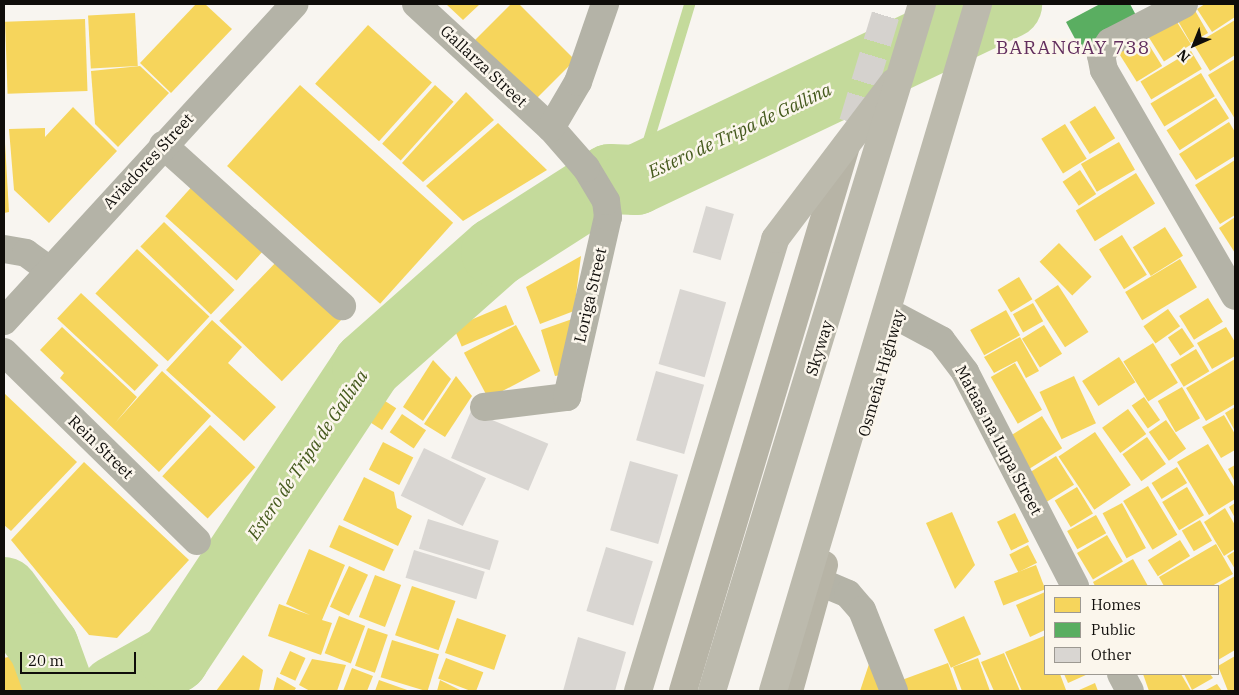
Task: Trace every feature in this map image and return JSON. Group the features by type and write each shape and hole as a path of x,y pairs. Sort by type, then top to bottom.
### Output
{"highway":[{"name":"Skyway","path":"712,691 922,4"},
{"path":"773,691 978,4"},
{"path":"638,691 775,239 903,69"}],"main road":[{"name":"Osmeña Highway","path":"789,691 976,55"},
{"path":"683,691 853,123"}],"street":[{"name":"Aviadores Street","path":"4,320 48,269 294,4"},
{"name":"Gallarza Street","path":"416,4 551,128"},
{"path":"551,128 578,82 605,4"},
{"path":"1184,4 1110,42 1101,55 1104,70 1235,296"},
{"name":"Loriga Street","path":"484,407 567,397 608,217 606,201 586,168 551,128"},
{"path":"163,145 342,306"},
{"path":"4,249 26,253 48,269"},
{"name":"Mataas na Lupa Street","path":"898,317 941,340 965,372 1074,585"},
{"name":"Rein Street","path":"4,352 197,541"},
{"path":"820,582 848,594 862,610 894,691"},
{"path":"1122,675 1130,691"}],"building: Homes":[{"path":"196,4 205,4 232,29 171,93 140,63"},
{"path":"446,4 480,4 463,20"},
{"path":"511,4 519,4 575,60 535,100 475,40"},
{"path":"1205,4 1235,4 1235,17 1212,32 1197,9"},
{"path":"1193,7 1208,33 1191,43 1176,17"},
{"path":"135,13 138,66 91,68 88,15"},
{"path":"1172,14 1191,45 1164,61 1145,31"},
{"path":"85,19 88,91 8,94 5,22"},
{"path":"1235,20 1235,55 1210,71 1194,45"},
{"path":"368,25 432,83 379,141 315,84"},
{"path":"1141,32 1162,66 1137,82 1116,48"},
{"path":"1191,51 1202,69 1151,99 1140,81"},
{"path":"1235,59 1235,119 1208,75"},
{"path":"140,66 169,93 118,147 95,124 91,71"},
{"path":"1201,73 1215,96 1164,127 1150,103"},
{"path":"300,85 453,223 380,304 227,166"},
{"path":"435,85 454,102 401,160 382,144"},
{"path":"466,92 494,120 423,182 402,163"},
{"path":"1216,98 1229,118 1180,150 1167,130"},
{"path":"1095,106 1115,138 1090,154 1070,122"},
{"path":"73,107 117,151 49,223 14,190 9,129 45,128 45,137"},
{"path":"1229,122 1235,132 1235,156 1196,180 1179,154"},
{"path":"498,123 547,170 463,221 426,186"},
{"path":"1065,124 1087,159 1063,174 1041,139"},
{"path":"4,125 9,212 4,213"},
{"path":"1119,142 1135,170 1097,192 1081,164"},
{"path":"1235,160 1235,215 1220,224 1195,185"},
{"path":"1080,170 1096,194 1079,206 1063,182"},
{"path":"1136,173 1155,204 1095,241 1076,211"},
{"path":"196,182 267,246 237,280 165,216"},
{"path":"1235,217 1235,253 1219,228"},
{"path":"164,222 234,290 211,315 140,246"},
{"path":"1165,227 1183,256 1151,276 1133,247"},
{"path":"1122,235 1147,275 1124,289 1099,249"},
{"path":"1059,243 1092,277 1072,296 1040,262"},
{"path":"137,249 209,317 168,361 95,294"},
{"path":"581,256 574,311 540,324 526,287"},
{"path":"279,259 342,319 282,381 219,321"},
{"path":"1180,259 1197,287 1142,320 1125,292"},
{"path":"1019,277 1032,299 1011,312 998,290"},
{"path":"1058,285 1088,332 1065,347 1035,300"},
{"path":"81,293 159,365 135,391 57,319"},
{"path":"1208,298 1223,322 1194,340 1179,316"},
{"path":"1033,303 1043,321 1023,333 1013,314"},
{"path":"506,305 514,324 462,347 454,327"},
{"path":"1168,309 1180,326 1155,343 1143,326"},
{"path":"1006,310 1020,335 984,355 970,330"},
{"path":"578,317 567,374 555,376 541,330"},
{"path":"212,320 242,347 228,363 276,407 244,441 166,370"},
{"path":"516,325 540,371 488,399 464,353"},
{"path":"1044,325 1062,354 1040,368 1022,339"},
{"path":"62,327 137,397 115,423 162,371 211,416 159,472 60,378 64,373 40,350"},
{"path":"1226,327 1235,342 1235,356 1212,369 1197,343"},
{"path":"1182,328 1194,346 1180,356 1168,338"},
{"path":"1020,337 1039,371 1026,378 1017,361 994,373 984,357"},
{"path":"1153,343 1178,383 1148,401 1123,362"},
{"path":"1196,349 1209,371 1184,387 1170,364"},
{"path":"1119,357 1135,382 1098,406 1082,381"},
{"path":"1235,359 1235,404 1206,421 1186,388"},
{"path":"433,360 451,379 423,421 403,407"},
{"path":"1015,363 1042,410 1018,424 991,377"},
{"path":"456,376 472,396 445,437 424,424"},
{"path":"1074,376 1096,423 1062,439 1040,392"},
{"path":"1182,387 1200,418 1176,432 1158,401"},
{"path":"364,388 377,396 366,419 351,410"},
{"path":"4,393 77,462 11,531 4,525"},
{"path":"1144,397 1160,420 1148,429 1132,406"},
{"path":"382,399 396,408 382,430 368,421"},
{"path":"1235,407 1235,431 1225,413"},
{"path":"1128,409 1146,434 1120,453 1102,428"},
{"path":"402,414 426,430 414,448 390,432"},
{"path":"1224,415 1235,434 1235,450 1221,458 1202,427"},
{"path":"1042,416 1062,448 1029,469 1009,437"},
{"path":"1166,420 1186,449 1169,461 1149,432"},
{"path":"210,425 255,467 208,518 162,476"},
{"path":"1095,432 1131,485 1094,510 1059,457"},
{"path":"1147,437 1166,464 1141,481 1122,454"},
{"path":"383,442 413,457 399,485 369,470"},
{"path":"1208,444 1235,488 1235,499 1209,515 1177,462"},
{"path":"1056,456 1074,485 1046,502 1028,473"},
{"path":"84,462 189,560 117,638 89,635 11,540"},
{"path":"1235,465 1235,482 1228,469"},
{"path":"1177,467 1187,483 1162,499 1152,483"},
{"path":"364,477 394,492 397,508 412,516 398,546 343,520"},
{"path":"1148,486 1177,535 1152,550 1123,501"},
{"path":"1077,487 1093,514 1071,527 1055,500"},
{"path":"1187,487 1204,515 1179,530 1162,502"},
{"path":"1122,503 1146,548 1127,558 1103,513"},
{"path":"1235,503 1235,518 1229,507"},
{"path":"1225,508 1235,525 1235,549 1224,556 1204,522"},
{"path":"952,512 975,565 955,589 926,523"},
{"path":"1015,513 1029,542 1011,551 997,522"},
{"path":"1096,515 1106,533 1077,549 1067,531"},
{"path":"1200,520 1212,541 1194,551 1182,530"},
{"path":"339,525 394,549 384,571 329,547"},
{"path":"1107,535 1123,562 1093,580 1077,553"},
{"path":"1180,540 1190,556 1158,576 1148,560"},
{"path":"1216,544 1233,574 1214,585 1163,585 1159,577"},
{"path":"1028,545 1037,563 1018,572 1009,555"},
{"path":"309,549 345,565 322,620 332,623 321,655 268,636 279,604 310,615 286,604"},
{"path":"1235,551 1235,569 1227,556"},
{"path":"1133,559 1147,585 1094,585 1093,582"},
{"path":"1036,565 1044,590 1003,605 994,581"},
{"path":"349,566 368,575 349,616 330,607"},
{"path":"375,575 401,585 385,627 359,617"},
{"path":"1235,576 1235,650 1219,659 1219,585"},
{"path":"412,586 455,601 439,650 395,635"},
{"path":"1044,592 1044,630 1030,637 1016,605"},
{"path":"339,616 365,626 351,663 325,653"},
{"path":"964,616 981,654 951,668 934,629"},
{"path":"457,618 506,635 494,670 445,653"},
{"path":"368,628 388,635 375,673 355,666"},
{"path":"1044,636 1044,675 1060,675 1066,690 1022,691 1005,652"},
{"path":"392,640 439,654 428,691 381,677"},
{"path":"290,651 306,658 295,681 280,674"},
{"path":"1004,653 1020,691 994,691 981,662"},
{"path":"21,654 39,691 4,691 4,658"},
{"path":"243,655 263,670 259,691 216,691"},
{"path":"1235,656 1235,691 1228,691 1219,665"},
{"path":"446,658 483,672 476,691 471,691 438,679"},
{"path":"871,658 883,691 860,691"},
{"path":"978,658 990,691 962,691 953,667"},
{"path":"312,659 346,665 337,691 310,691 299,685"},
{"path":"948,663 958,691 902,691 899,681"},
{"path":"352,668 373,676 367,691 343,691"},
{"path":"1064,675 1086,675 1068,683"},
{"path":"1143,675 1182,675 1191,691 1149,691"},
{"path":"1184,675 1211,675 1213,678 1192,690"},
{"path":"277,677 296,688 294,691 273,691"},
{"path":"379,680 410,691 375,691"},
{"path":"440,680 462,691 437,691"},
{"path":"1095,683 1098,691 1077,691"},
{"path":"1217,684 1222,691 1204,691"}],"building: Public":[{"path":"1100,4 1130,4 1138,19 1081,50 1066,22"}],"building: Other":[{"path":"706,206 734,214 721,260 693,252"},
{"path":"680,289 726,302 705,377 659,364"},
{"path":"656,371 704,385 684,454 636,440"},
{"path":"471,411 548,444 528,491 451,458"},
{"path":"424,448 486,478 463,526 401,496"},
{"path":"630,461 678,475 658,544 610,530"},
{"path":"428,519 499,541 490,570 419,549"},
{"path":"606,547 653,561 633,625 586,611"},
{"path":"414,550 485,572 476,599 406,578"},
{"path":"578,637 626,652 615,691 563,691"}],"waterway":[{"path":"636,180 689,4"},
{"name":"Estero de Tripa de Gallina","path":"115,691 174,658 367,366 496,252 610,179 636,180 1007,4"},
{"name":"Estero de Tripa de Gallina","path":"4,592 44,647 60,691"}],"tunnel":[{"path":"853,123 889,4"}],"district":[{"name":"BARANGAY 738","path":"1073,48"}]}
